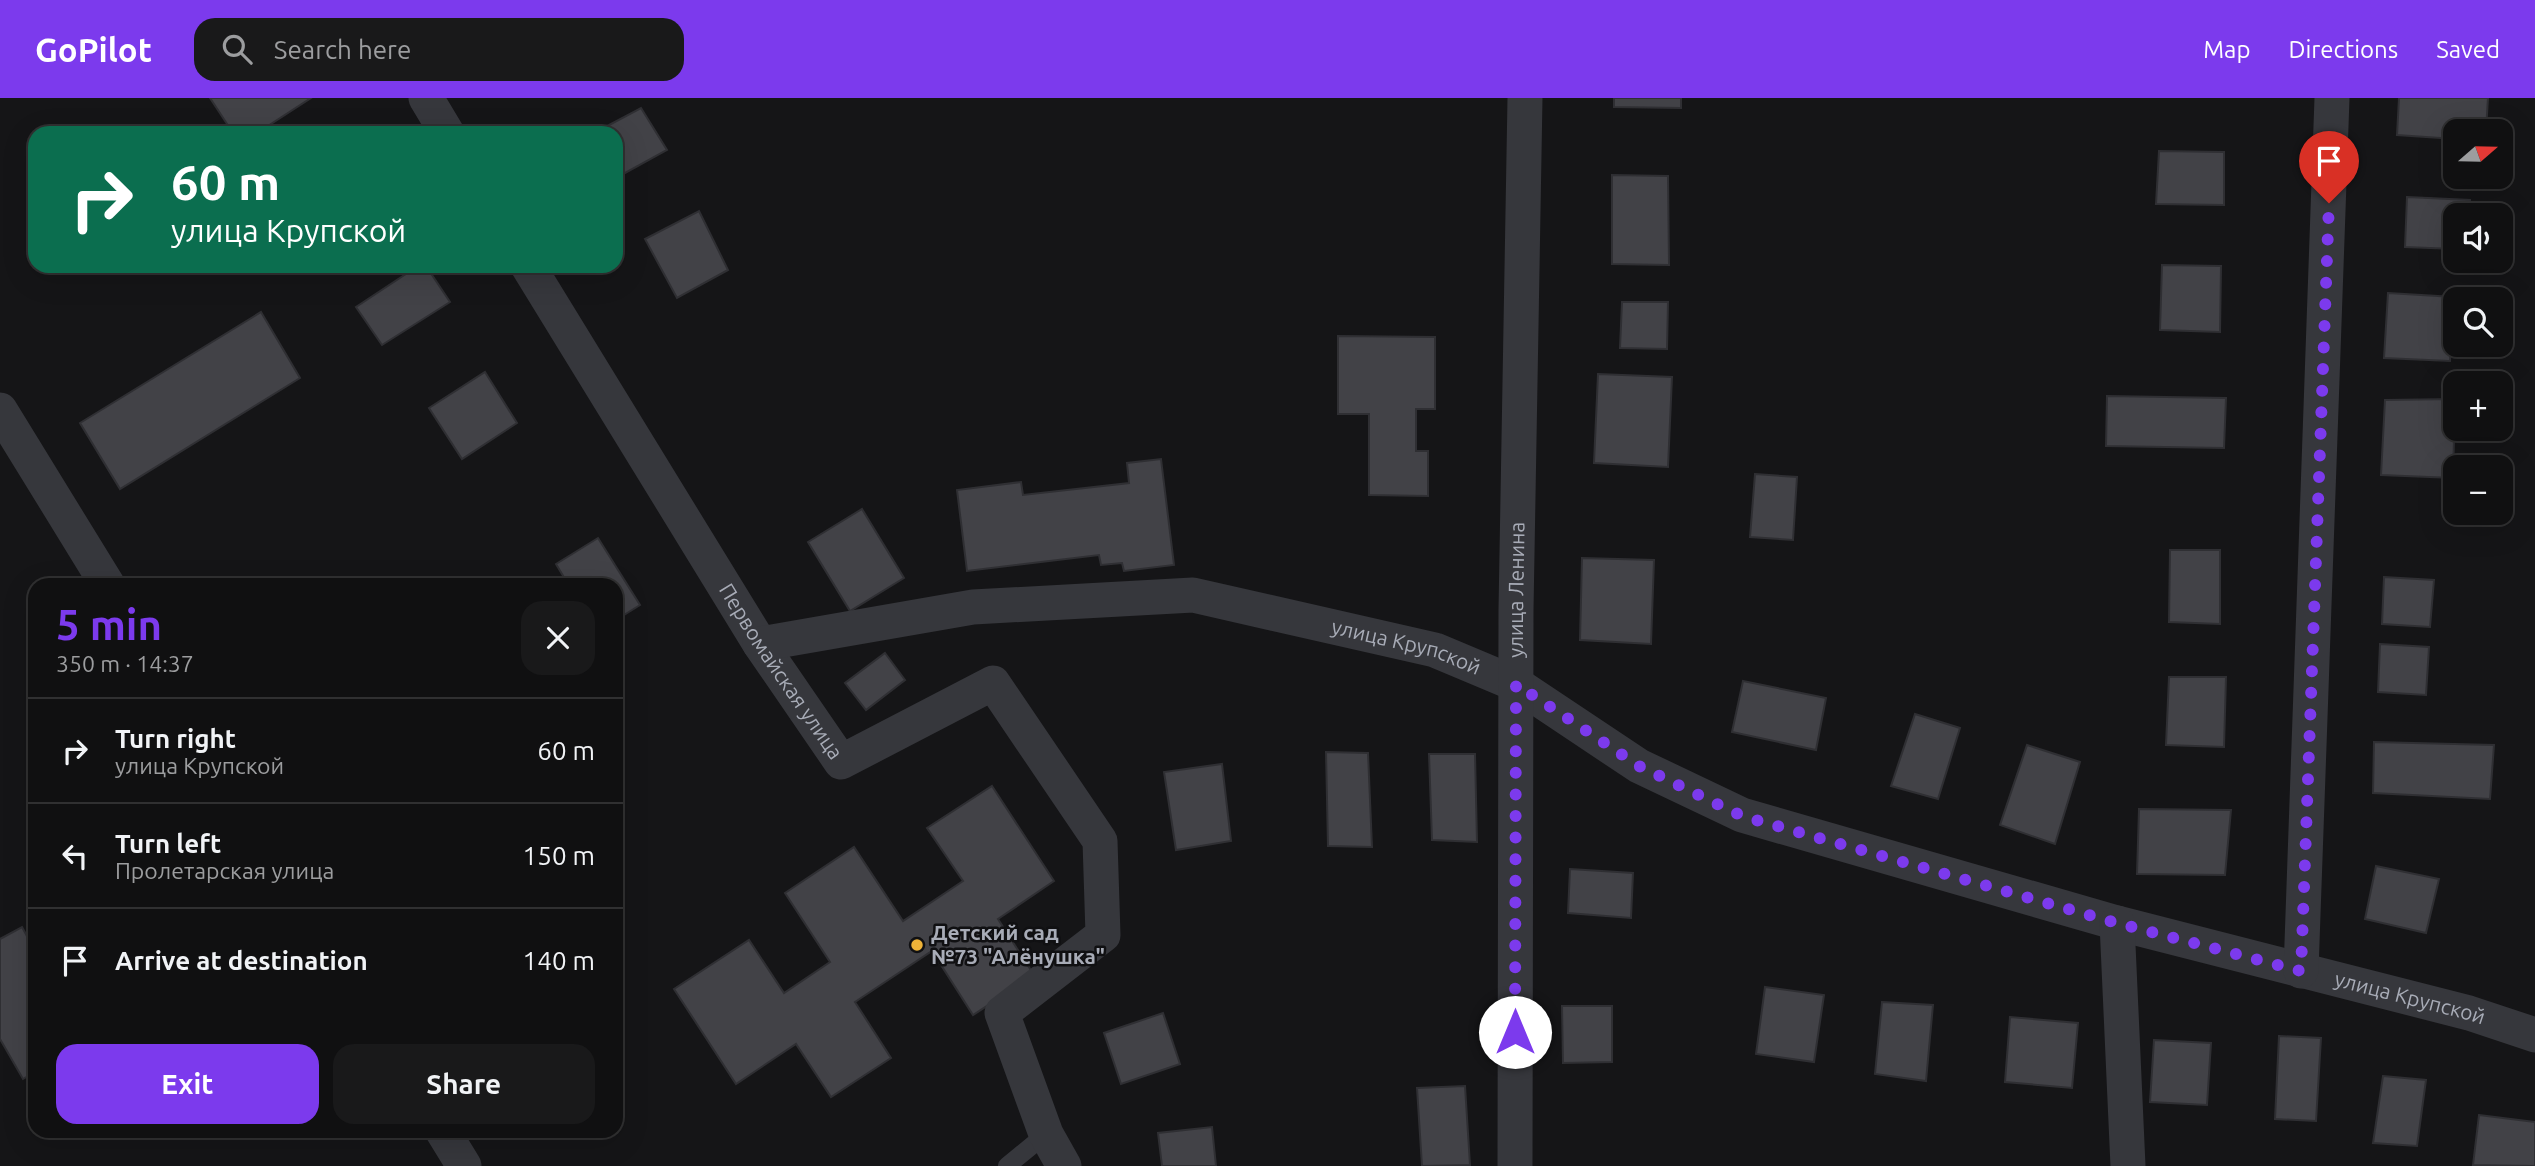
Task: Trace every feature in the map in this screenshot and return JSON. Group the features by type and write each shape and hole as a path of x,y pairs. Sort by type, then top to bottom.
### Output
{"street":[{"path":"426,98 443,126"},
{"name":"улица Ленина","path":"1515,1166 1516,684 1525,98"},
{"path":"2301,971 2332,98"},
{"name":"Первомайская улица","path":"532,273 760,644 841,762 992,683 1100,841 1103,935 1002,1013 1046,1134 1064,1166"},
{"path":"0,410 103,578"},
{"name":"улица Крупской","path":"760,644 973,607 1193,595 1435,650 1516,684 1639,766 1742,816 2117,923 2469,1013 2535,1035"},
{"path":"2117,923 2128,1166"},
{"path":"447,1138 464,1166"}],"lane":[{"path":"1007,1166 1046,1134"}],"building":[{"path":"210,98 311,98 268,126 228,126"},
{"path":"1614,98 1681,98 1681,108 1614,107"},
{"path":"2399,98 2488,98 2487,119 2443,119 2443,138 2397,135"},
{"path":"641,108 667,150 623,174 623,126 607,126"},
{"path":"2159,151 2224,152 2224,205 2156,204"},
{"path":"1612,175 1668,176 1669,265 1612,264"},
{"path":"2407,197 2470,200 2470,203 2443,203 2443,249 2405,247"},
{"path":"699,211 728,270 677,298 645,239"},
{"path":"2162,265 2221,266 2220,332 2160,330"},
{"path":"407,273 431,273 450,302 382,345 356,307"},
{"path":"2388,293 2443,296 2443,357 2450,357 2450,361 2384,358"},
{"path":"1622,302 1668,302 1667,349 1620,348"},
{"path":"261,312 300,378 120,489 80,423"},
{"path":"1338,336 1435,337 1435,409 1416,409 1416,451 1428,451 1428,496 1369,495 1369,414 1338,414"},
{"path":"485,372 517,423 462,459 429,408"},
{"path":"1598,374 1672,377 1668,467 1594,463"},
{"path":"2107,396 2226,398 2224,448 2106,446"},
{"path":"2443,399 2443,441 2454,441 2454,455 2443,455 2443,478 2381,475 2385,400"},
{"path":"1161,459 1174,565 1124,571 1122,563 1101,565 1099,555 967,571 957,490 1021,482 1023,495 1129,483 1127,463"},
{"path":"1755,474 1797,477 1793,540 1750,537"},
{"path":"862,509 904,578 850,611 808,542"},
{"path":"598,538 640,605 623,616 623,578 564,578 556,564"},
{"path":"2170,550 2220,550 2220,624 2169,622"},
{"path":"1582,558 1654,560 1651,644 1580,640"},
{"path":"2384,577 2434,580 2430,627 2382,624"},
{"path":"2380,644 2429,647 2426,695 2378,692"},
{"path":"885,653 905,680 866,710 845,683"},
{"path":"2169,677 2226,677 2224,747 2166,745"},
{"path":"1743,681 1826,698 1816,750 1732,732"},
{"path":"1915,714 1960,728 1938,799 1891,786"},
{"path":"2374,742 2494,745 2490,799 2373,793"},
{"path":"2027,745 2080,762 2055,844 2000,825"},
{"path":"1326,752 1368,753 1372,847 1328,846"},
{"path":"1429,754 1475,754 1477,842 1432,840"},
{"path":"1222,764 1231,841 1176,850 1164,772"},
{"name":"Детский сад №73 \"Алёнушка\"","path":"992,786 1054,881 998,919 1034,975 973,1015 932,951 855,1002 891,1058 831,1097 796,1044 736,1084 674,989 749,940 784,993 830,962 785,893 854,847 903,921 963,881 927,828"},
{"path":"2139,809 2231,810 2225,875 2137,874"},
{"path":"2376,866 2439,879 2426,933 2365,919"},
{"path":"1570,869 1633,873 1631,918 1568,913"},
{"path":"22,927 28,938 28,1076 23,1079 0,1039 0,939"},
{"path":"1765,987 1824,995 1814,1062 1756,1054"},
{"path":"1882,1002 1933,1005 1926,1081 1875,1074"},
{"path":"1562,1006 1612,1006 1612,1062 1563,1063"},
{"path":"1163,1013 1180,1064 1121,1084 1104,1033"},
{"path":"2010,1017 2078,1023 2072,1088 2005,1082"},
{"path":"2279,1036 2321,1038 2316,1121 2275,1119"},
{"path":"2154,1040 2211,1043 2207,1105 2150,1102"},
{"path":"2383,1076 2426,1080 2417,1146 2373,1143"},
{"path":"1465,1086 1470,1165 1422,1166 1417,1088"},
{"path":"2479,1115 2535,1122 2535,1166 2473,1165"},
{"path":"1212,1127 1216,1166 1162,1166 1158,1133"}],"place":[{"name":"Детский сад №73 \"Алёнушка\"","path":"917,945"}],"route":[{"path":"1515,1032 1516,684 1639,766 1742,816 2117,923 2301,971 2329,203"}]}
